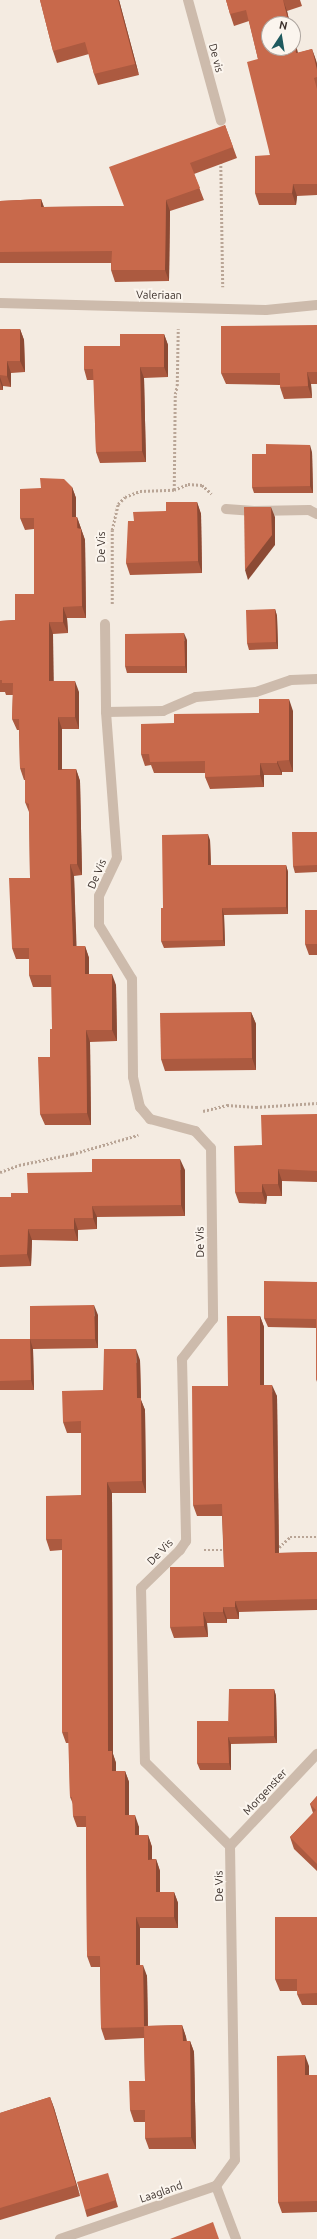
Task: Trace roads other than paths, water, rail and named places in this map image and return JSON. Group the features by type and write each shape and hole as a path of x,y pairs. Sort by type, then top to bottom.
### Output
{"street":[{"name":"De vis","path":"188,0 221,121"},
{"name":"Valeriaan","path":"0,303 266,310 317,305"},
{"path":"226,509 254,511 309,510 317,514"},
{"name":"De Vis","path":"105,624 106,712 117,858 100,896 99,925 132,979 133,1077 140,1107 150,1119 195,1131 211,1148 213,1319 182,1359 186,1541 180,1550 141,1588 145,1762 230,1846 235,2160 216,2186"},
{"path":"106,712 163,711 196,697 256,692 291,680 317,679"},
{"name":"Morgenster","path":"230,1846 317,1754"},
{"path":"216,2186 236,2239"},
{"name":"Laagland","path":"60,2239 216,2186"}]}
